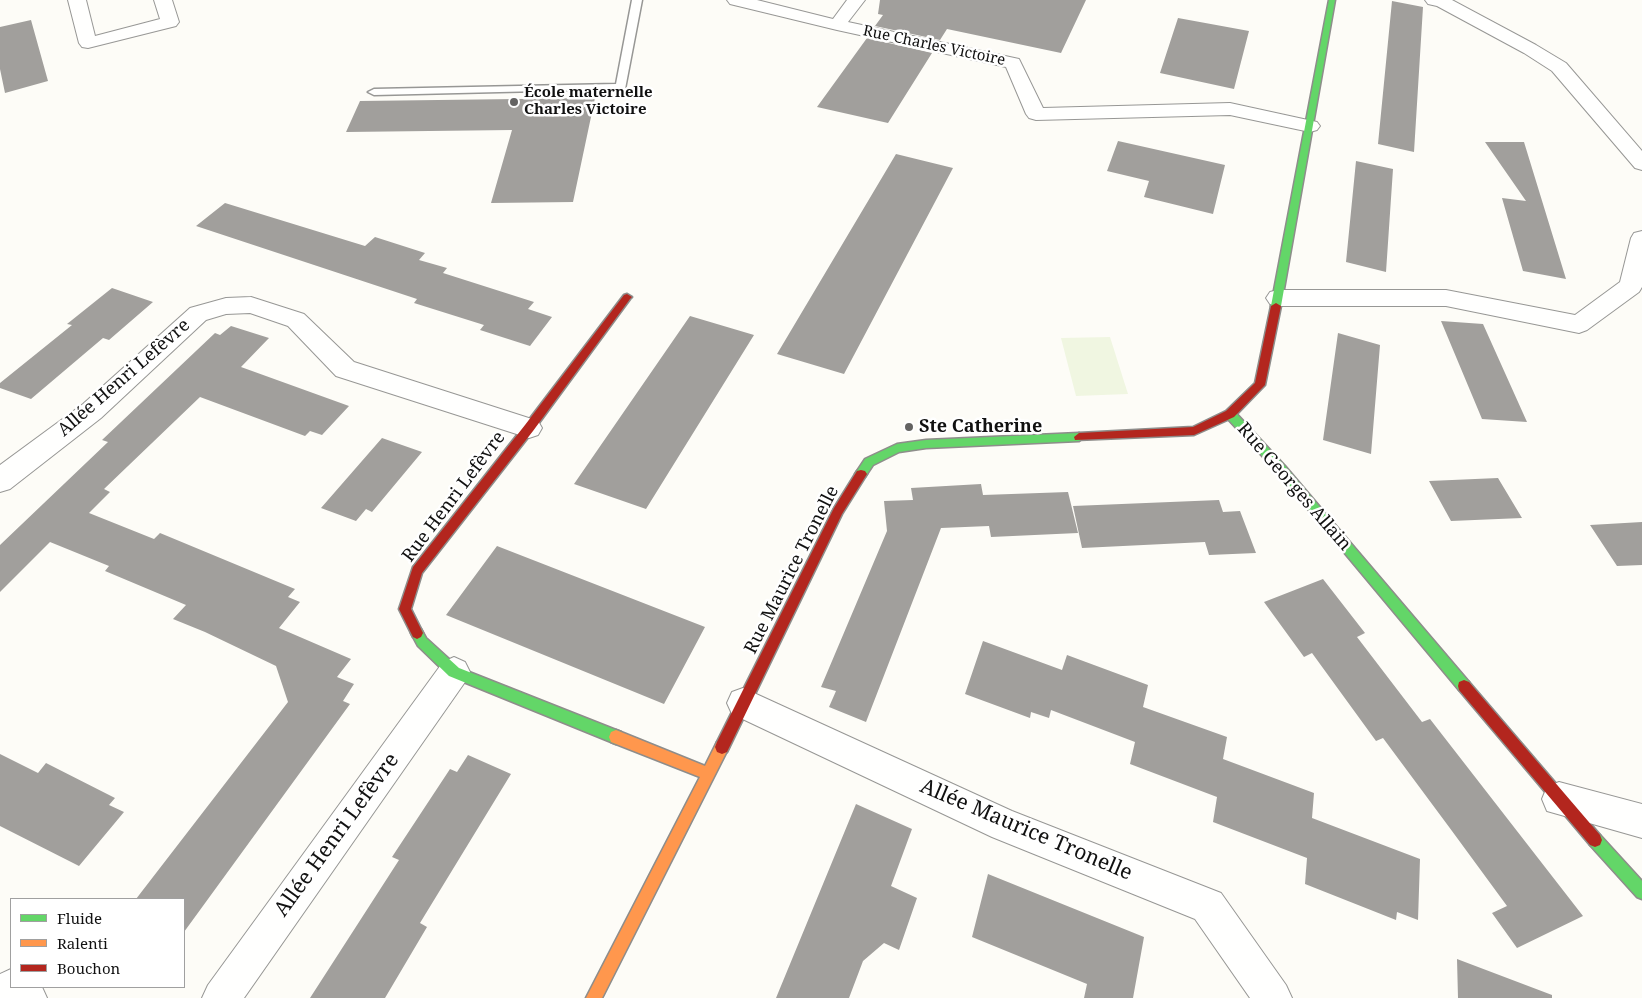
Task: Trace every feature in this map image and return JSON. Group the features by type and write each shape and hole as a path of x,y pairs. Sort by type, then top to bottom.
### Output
{"street":[{"path":"77,0 88,43 170,22 163,0"},
{"name":"Rue Charles Victoire","path":"736,0 837,25 1013,63 1036,114 1230,109 1310,126"},
{"path":"837,25 856,0"},
{"name":"Rue Georges Allain","path":"1332,0 1278,298 1260,385 1230,414 1281,469 1559,799 1642,892"},
{"path":"1434,0 1443,2 1530,49 1559,67 1642,164"},
{"path":"1278,298 1446,298 1579,324 1631,286 1642,238"},
{"name":"Rue Henri Lefèvre","path":"627,296 529,428 418,572 405,609 422,642 454,672 707,773"},
{"name":"Allée Henri Lefèvre","path":"0,481 92,411 198,314 226,306 251,305 296,320 345,369 529,428"},
{"name":"Rue Maurice Tronelle","path":"594,998 838,511 869,462 898,448 926,444 1194,431 1230,414"},
{"name":"Allée Henri Lefèvre","path":"221,998 454,672"},
{"name":"Allée Maurice Tronelle","path":"743,703 1004,825 1208,906 1273,998"},
{"path":"1559,799 1642,821"},
{"path":"15,988 28,998"}],"lane":[{"path":"374,92 621,87 638,0"}],"green space":[{"path":"1110,337 1128,394 1076,396 1061,338"}],"building":[{"path":"880,0 1086,0 1061,53 947,29 940,40 875,26 883,15 878,14"},
{"path":"1392,1 1423,7 1414,152 1378,144"},
{"path":"1178,18 1249,31 1234,89 1160,73"},
{"path":"31,20 48,81 5,93 0,69 0,27"},
{"path":"867,38 932,53 888,123 817,107"},
{"path":"595,98 573,202 491,203 512,130 346,132 360,101"},
{"path":"1118,141 1225,165 1213,214 1144,197 1149,181 1107,171"},
{"path":"1485,142 1524,142 1566,279 1523,271 1502,198 1526,201"},
{"path":"896,154 953,168 844,374 777,354"},
{"path":"1356,161 1393,169 1386,272 1346,262"},
{"path":"225,203 365,246 375,237 425,253 419,260 447,268 443,273 534,302 528,309 552,317 530,346 480,330 484,325 414,303 417,299 196,226"},
{"path":"112,288 153,302 109,340 103,338 31,399 0,388 0,383 72,325 67,324"},
{"path":"690,316 754,335 646,509 574,484"},
{"path":"1441,321 1483,324 1527,422 1482,419"},
{"path":"231,326 269,338 241,367 349,406 322,435 310,431 305,436 200,397 104,489 110,492 89,513 154,539 160,533 295,589 288,597 300,602 279,628 351,659 337,677 354,684 343,701 350,704 185,931 185,898 137,898 288,702 276,666 173,619 186,605 105,571 109,566 50,542 0,592 0,545 108,442 102,440 215,333 220,335"},
{"path":"1338,333 1380,345 1371,454 1323,440"},
{"path":"382,438 422,452 372,512 366,509 356,521 321,508"},
{"path":"1498,478 1522,518 1451,521 1429,481"},
{"path":"981,484 983,495 1068,492 1078,533 991,537 989,526 941,528 866,722 829,707 836,691 821,687 887,531 884,501 913,500 911,488"},
{"path":"1219,500 1223,512 1240,511 1256,553 1209,555 1205,542 1082,548 1073,506"},
{"path":"1642,522 1642,565 1617,566 1590,525"},
{"path":"497,546 705,627 664,704 446,615"},
{"path":"1323,579 1365,633 1357,637 1422,722 1430,719 1583,916 1517,948 1492,913 1507,906 1383,738 1376,741 1312,653 1304,657 1264,602"},
{"path":"983,641 1062,670 1067,655 1148,685 1143,707 1227,737 1223,759 1314,793 1312,818 1420,859 1418,920 1397,912 1396,920 1305,884 1307,858 1213,822 1217,797 1130,764 1135,742 1051,710 1049,718 1031,712 1030,718 965,694"},
{"path":"0,754 38,773 46,763 115,798 109,805 124,812 79,866 0,826"},
{"path":"468,755 511,774 420,923 427,927 385,998 310,998 399,860 392,857 450,769 457,772"},
{"path":"856,804 912,829 891,886 917,898 899,950 884,943 863,961 849,998 776,998"},
{"path":"988,874 1144,937 1133,998 1084,998 1087,984 972,937"},
{"path":"1457,959 1552,995 1552,998 1458,998"}],"traffic: fast":[{"path":"1276,306 1332,0"},
{"path":"1230,414 1281,469 1464,686"},
{"path":"861,474 869,462 897,448 926,444 1079,437"},
{"path":"417,633 422,642 454,672 616,737"},
{"path":"1595,840 1642,892"}],"traffic: slow":[{"path":"616,737 707,773"},
{"path":"594,998 722,747"}],"traffic: jam":[{"path":"417,633 405,609 417,571 529,428 627,297"},
{"path":"1079,437 1194,431 1230,414 1260,385 1276,306"},
{"path":"722,747 838,511 861,474"},
{"path":"1464,686 1595,840"}],"place":[{"name":"École maternelle Charles Victoire","path":"514,102"},
{"name":"Ste Catherine","path":"909,427"}]}
